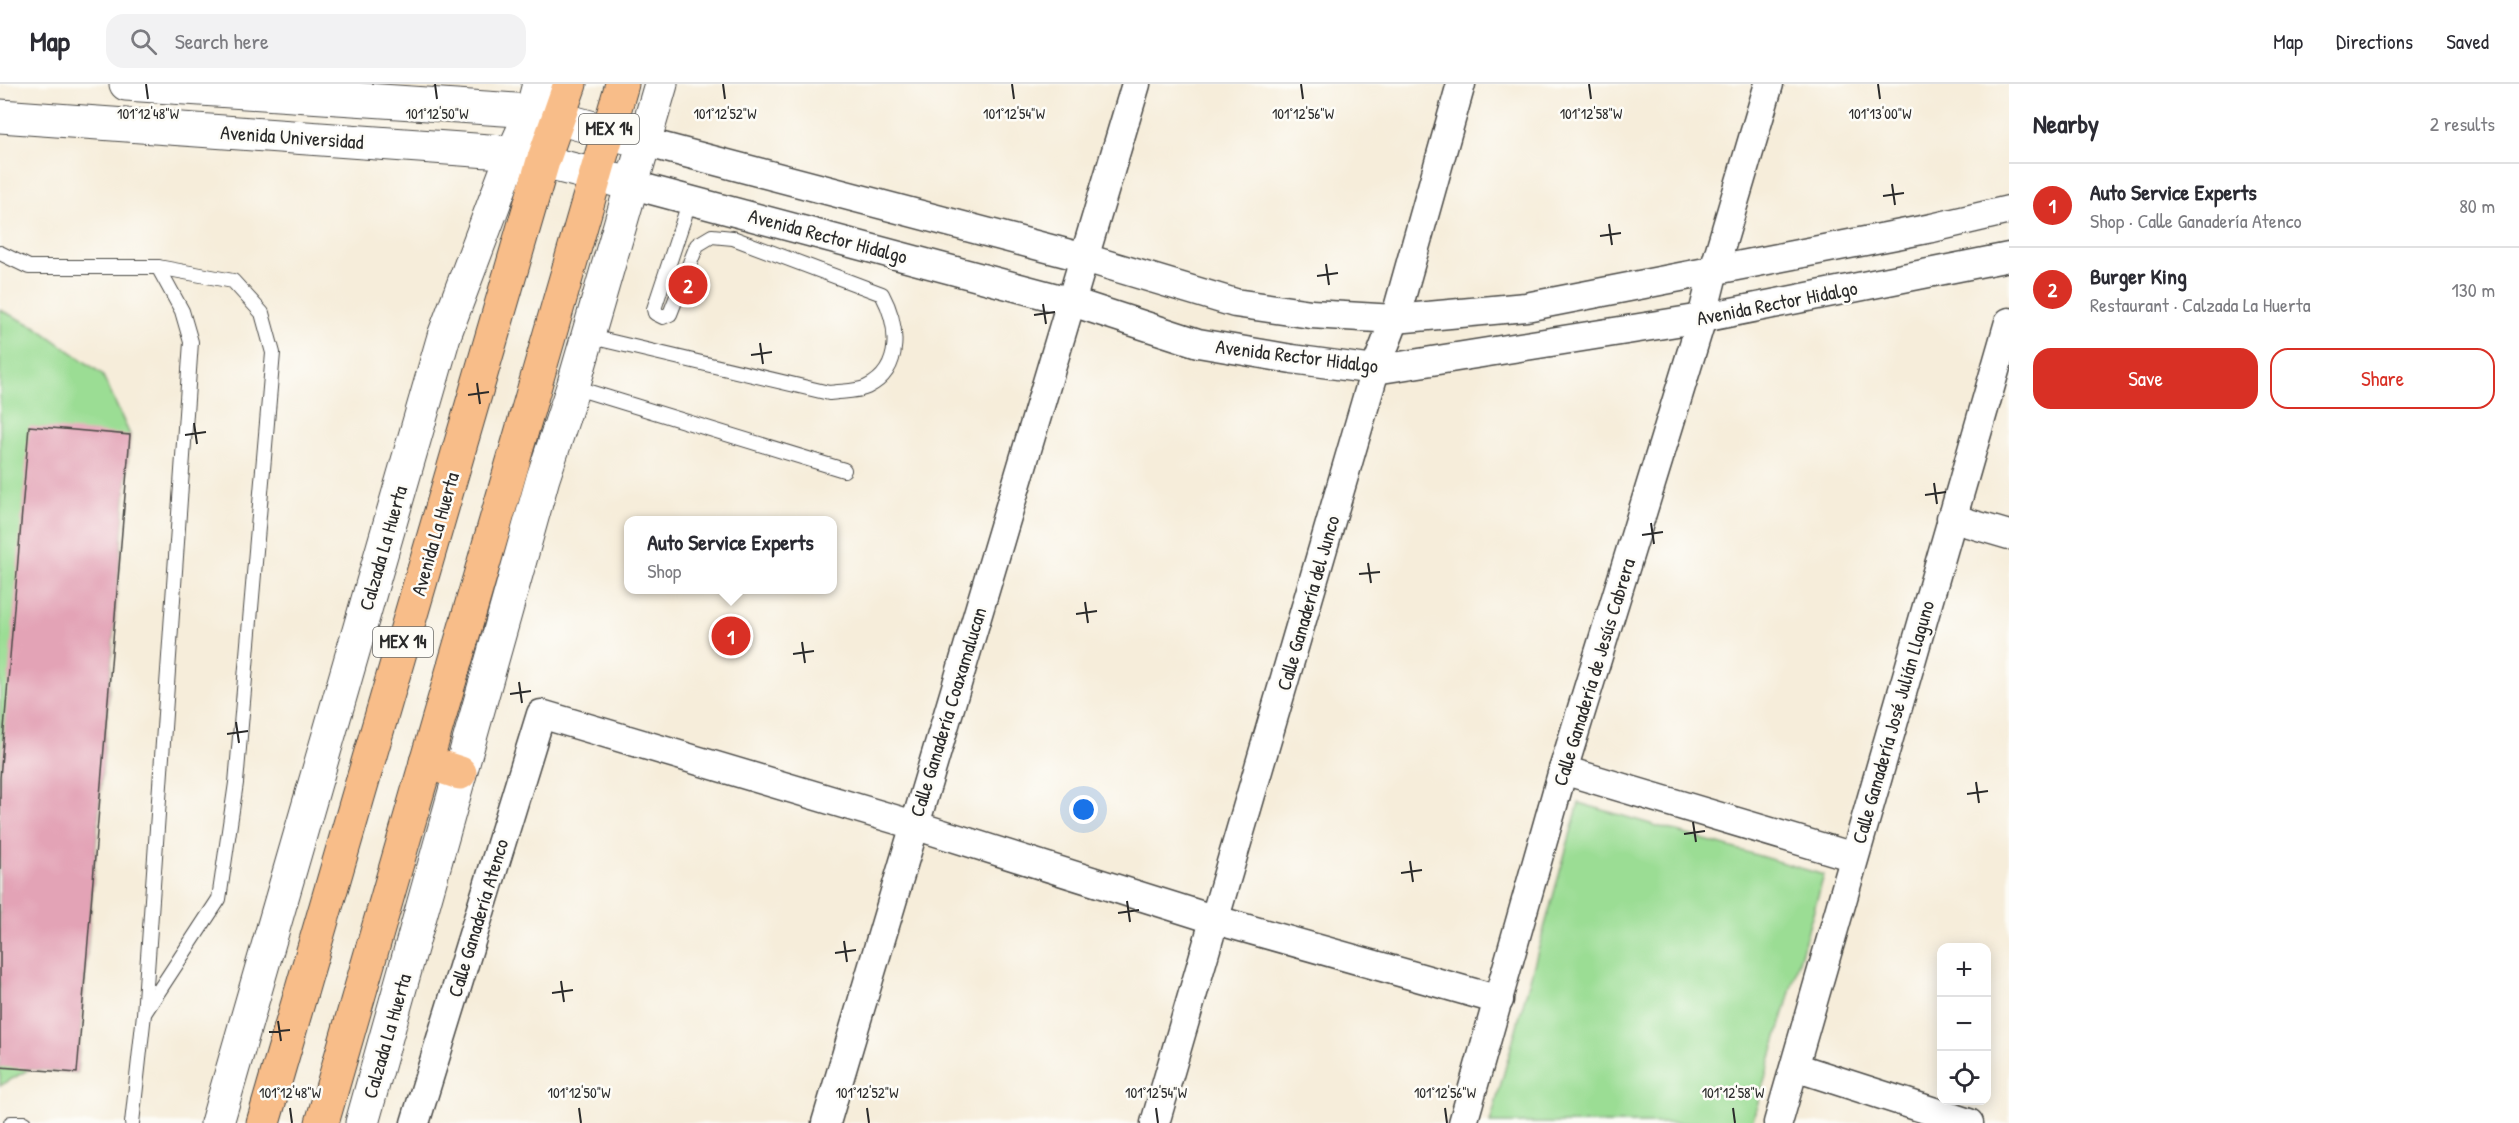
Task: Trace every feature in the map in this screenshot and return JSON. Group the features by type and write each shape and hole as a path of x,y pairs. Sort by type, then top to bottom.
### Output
{"main road":[{"name":"Avenida La Huerta","path":"263,1123 543,105 570,84"},
{"name":"MEX 14","path":"322,1123 622,84"},
{"path":"426,762 460,773"}],"street":[{"path":"126,84 543,105 608,132 1085,258 1235,303 1311,314 1395,319 1526,307 1932,228 2009,210"},
{"name":"Calzada La Huerta","path":"362,1123 543,478 573,387 662,84"},
{"name":"Calle Ganadería Coaxamalucan","path":"826,1123 1136,84"},
{"name":"Calle Ganadería del Junco","path":"1155,1123 1375,370 1395,319 1461,84"},
{"name":"Calle Ganadería de Jesús Cabrera","path":"1463,1123 1563,770 1702,318 1769,84"},
{"name":"Avenida Universidad","path":"0,116 528,157 633,185"},
{"name":"Calzada La Huerta","path":"217,1123 444,336 528,157"},
{"name":"Avenida Rector Hidalgo","path":"633,185 1072,302 1198,343 1375,370 1702,318 2009,257"},
{"path":"840,239 854,197"},
{"name":"Calle Ganadería José Julián Llaguno","path":"1778,1123 2009,322"},
{"path":"1951,518 2009,535"},
{"name":"Calle Ganadería Atenco","path":"415,1123 541,714 914,825"},
{"path":"1563,770 1854,857"},
{"path":"914,825 1216,920 1499,1000"},
{"path":"1795,1067 1969,1123"}],"lane":[{"path":"587,336 830,393 867,387 890,363 896,342 892,312 882,294 733,238 712,236 698,245 670,314 663,317 655,313 654,309 690,200"},
{"path":"0,253 29,267 158,267 233,281 262,313 273,353 236,783 219,899 144,1014"},
{"path":"132,1123 144,1014 191,342 182,312 158,267"},
{"path":"573,387 844,470"},
{"path":"12,1123 24,1123"}],"green space":[{"path":"0,310 36,327 102,374 130,435 77,1073 29,1069 0,1086"},
{"path":"1579,803 1824,875 1752,1123 1490,1123"}],"building":[{"path":"29,426 130,435 77,1073 0,1067 0,778"}],"place":[{"name":"Burger King","path":"688,285"},
{"name":"Auto Service Experts","path":"731,636"}]}
